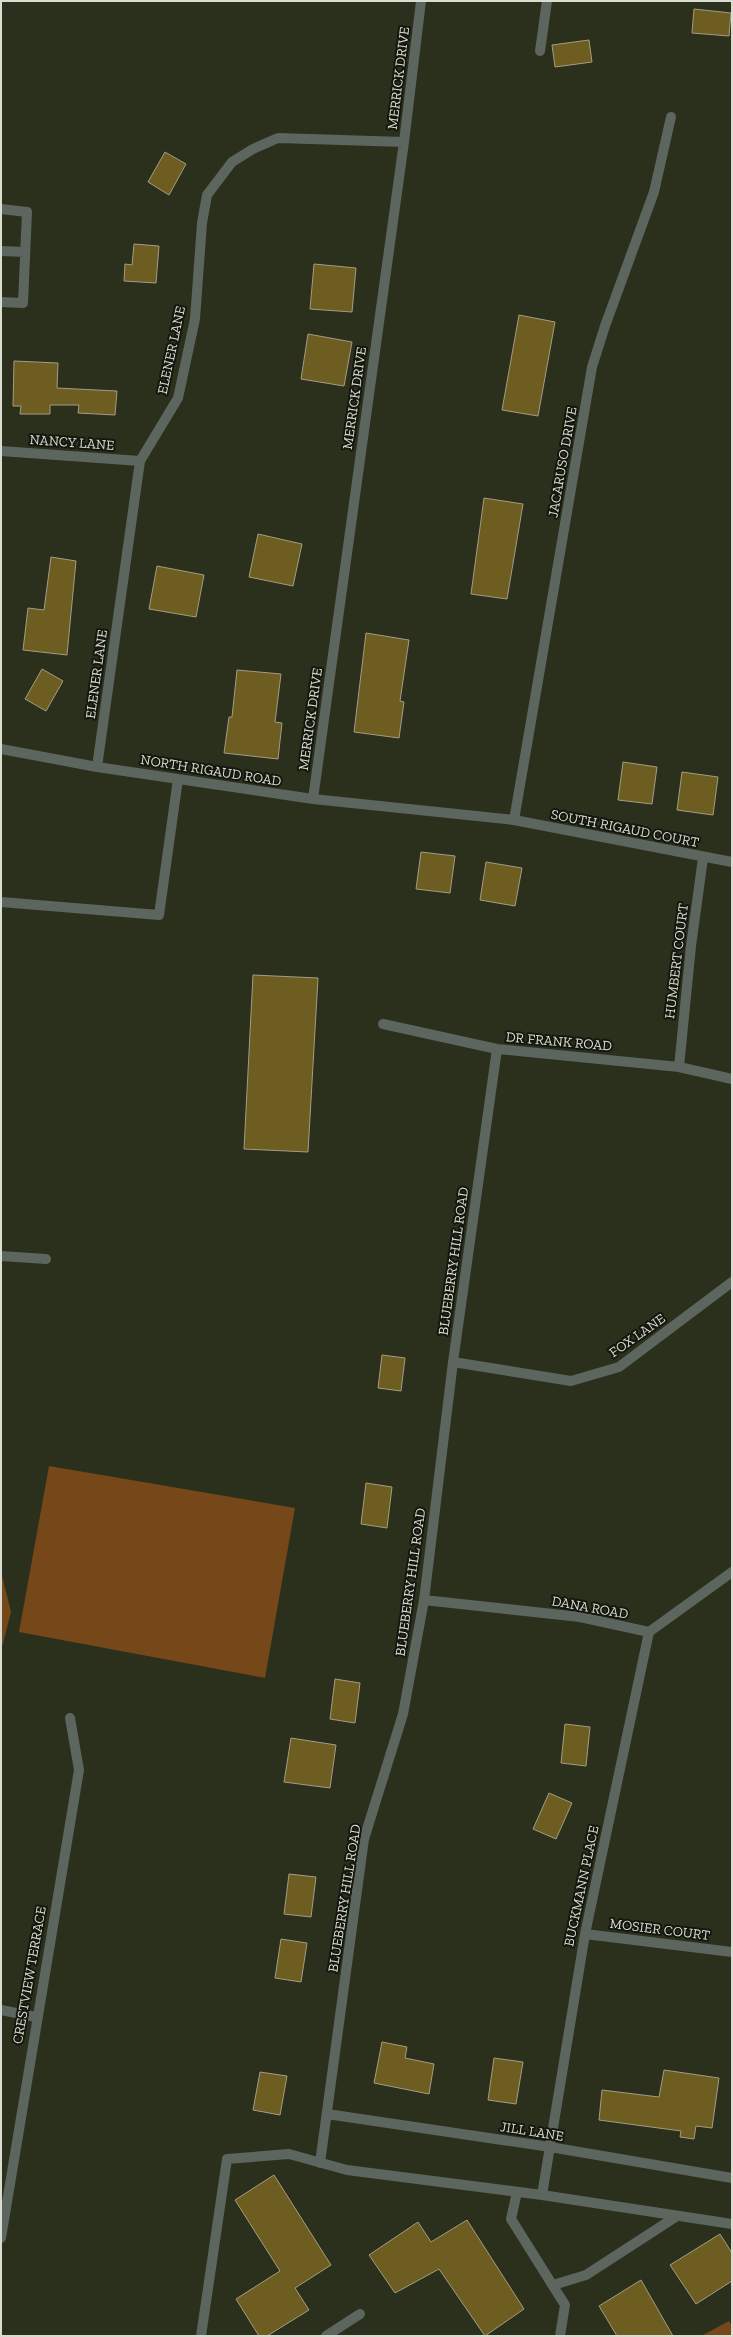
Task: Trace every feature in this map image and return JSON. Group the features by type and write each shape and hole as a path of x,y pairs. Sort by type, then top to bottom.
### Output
{"street":[{"name":"MERRICK DRIVE","path":"313,799 404,142 421,1"},
{"path":"540,51 547,1"},
{"name":"JACARUSO DRIVE","path":"514,820 592,367 605,326 654,192 671,117"},
{"name":"ELENER LANE","path":"97,767 140,461 178,398 194,319 204,208 207,195 232,162 253,149 278,138 404,142"},
{"path":"1,209 27,212 23,303 1,302"},
{"path":"1,251 25,252"},
{"name":"NANCY LANE","path":"1,451 140,461"},
{"name":"NORTH RIGAUD ROAD","path":"1,749 97,767 313,799 514,820"},
{"path":"1,902 159,915 178,779"},
{"name":"SOUTH RIGAUD COURT","path":"514,820 703,858 732,862"},
{"name":"HUMBERT COURT","path":"679,1067 691,946 703,858"},
{"name":"DR FRANK ROAD","path":"384,1024 497,1049 679,1067 732,1080"},
{"name":"BLUEBERRY HILL ROAD","path":"320,2163 364,1839 403,1714 424,1600 453,1362 497,1049"},
{"path":"1,1256 46,1259"},
{"name":"FOX LANE","path":"453,1362 571,1381 619,1367 732,1282"},
{"path":"649,1632 732,1572"},
{"name":"DANA ROAD","path":"424,1600 580,1617 649,1632"},
{"name":"BUCKMANN PLACE","path":"542,2195 585,1934 649,1632"},
{"name":"CRESTVIEW TERRACE","path":"1,2238 36,2017 78,1770 70,1718"},
{"name":"MOSIER COURT","path":"585,1934 732,1952"},
{"path":"1,2010 36,2017"},
{"name":"JILL LANE","path":"327,2114 550,2147 732,2178"},
{"path":"201,2336 227,2159 289,2154 347,2170 542,2195 732,2224"},
{"path":"517,2192 512,2219 565,2305 560,2336"},
{"path":"553,2285 586,2275 677,2216"},
{"path":"326,2336 360,2314"}],"shaded area":[{"path":"49,1466 295,1508 265,1678 19,1632"},
{"path":"1,1572 11,1612 1,1651"},
{"path":"729,2321 732,2326 732,2336 703,2335"}],"building":[{"path":"694,9 731,13 729,36 692,33"},
{"path":"589,40 592,62 555,67 552,45"},
{"path":"165,152 186,164 169,195 148,182"},
{"path":"134,244 159,246 156,283 124,281 125,264 132,265"},
{"path":"314,264 356,268 352,312 310,309"},
{"path":"519,315 555,322 538,416 502,410"},
{"path":"308,334 352,342 344,386 301,379"},
{"path":"14,361 58,363 57,388 117,391 115,415 78,413 79,405 50,405 50,414 20,414 21,406 13,406"},
{"path":"484,498 523,504 507,599 471,594"},
{"path":"258,534 302,544 293,586 249,577"},
{"path":"51,557 76,561 67,655 23,650 28,608 44,610"},
{"path":"157,566 204,575 196,617 149,609"},
{"path":"366,633 409,640 400,701 404,702 399,738 354,732"},
{"path":"42,669 63,681 46,711 25,699"},
{"path":"237,670 281,674 275,722 282,723 278,759 224,753 229,717 232,717"},
{"path":"623,762 657,767 652,804 618,800"},
{"path":"682,772 718,777 713,815 677,810"},
{"path":"421,852 455,856 450,893 416,889"},
{"path":"486,862 522,868 515,906 480,900"},
{"path":"253,975 318,978 308,1152 244,1149"},
{"path":"382,1355 405,1358 401,1391 378,1388"},
{"path":"366,1483 392,1487 387,1528 361,1524"},
{"path":"335,1679 360,1683 355,1723 330,1719"},
{"path":"565,1724 590,1727 586,1766 561,1763"},
{"path":"291,1738 336,1745 330,1788 284,1782"},
{"path":"549,1793 572,1803 556,1839 533,1829"},
{"path":"289,1874 316,1877 311,1917 284,1914"},
{"path":"281,1939 307,1943 301,1982 275,1978"},
{"path":"382,2042 407,2047 405,2058 434,2064 429,2094 374,2083"},
{"path":"494,2058 523,2062 516,2104 488,2100"},
{"path":"664,2070 719,2078 712,2128 696,2126 694,2139 680,2137 681,2131 599,2120 602,2090 659,2097"},
{"path":"260,2072 287,2076 280,2115 253,2110"},
{"path":"274,2175 331,2265 295,2288 309,2310 267,2336 259,2336 236,2299 280,2271 235,2200"},
{"path":"467,2220 524,2309 485,2336 439,2269 395,2293 369,2255 418,2222 431,2242"},
{"path":"720,2234 732,2253 732,2281 696,2304 670,2265"},
{"path":"641,2280 673,2336 617,2336 599,2306"}]}
